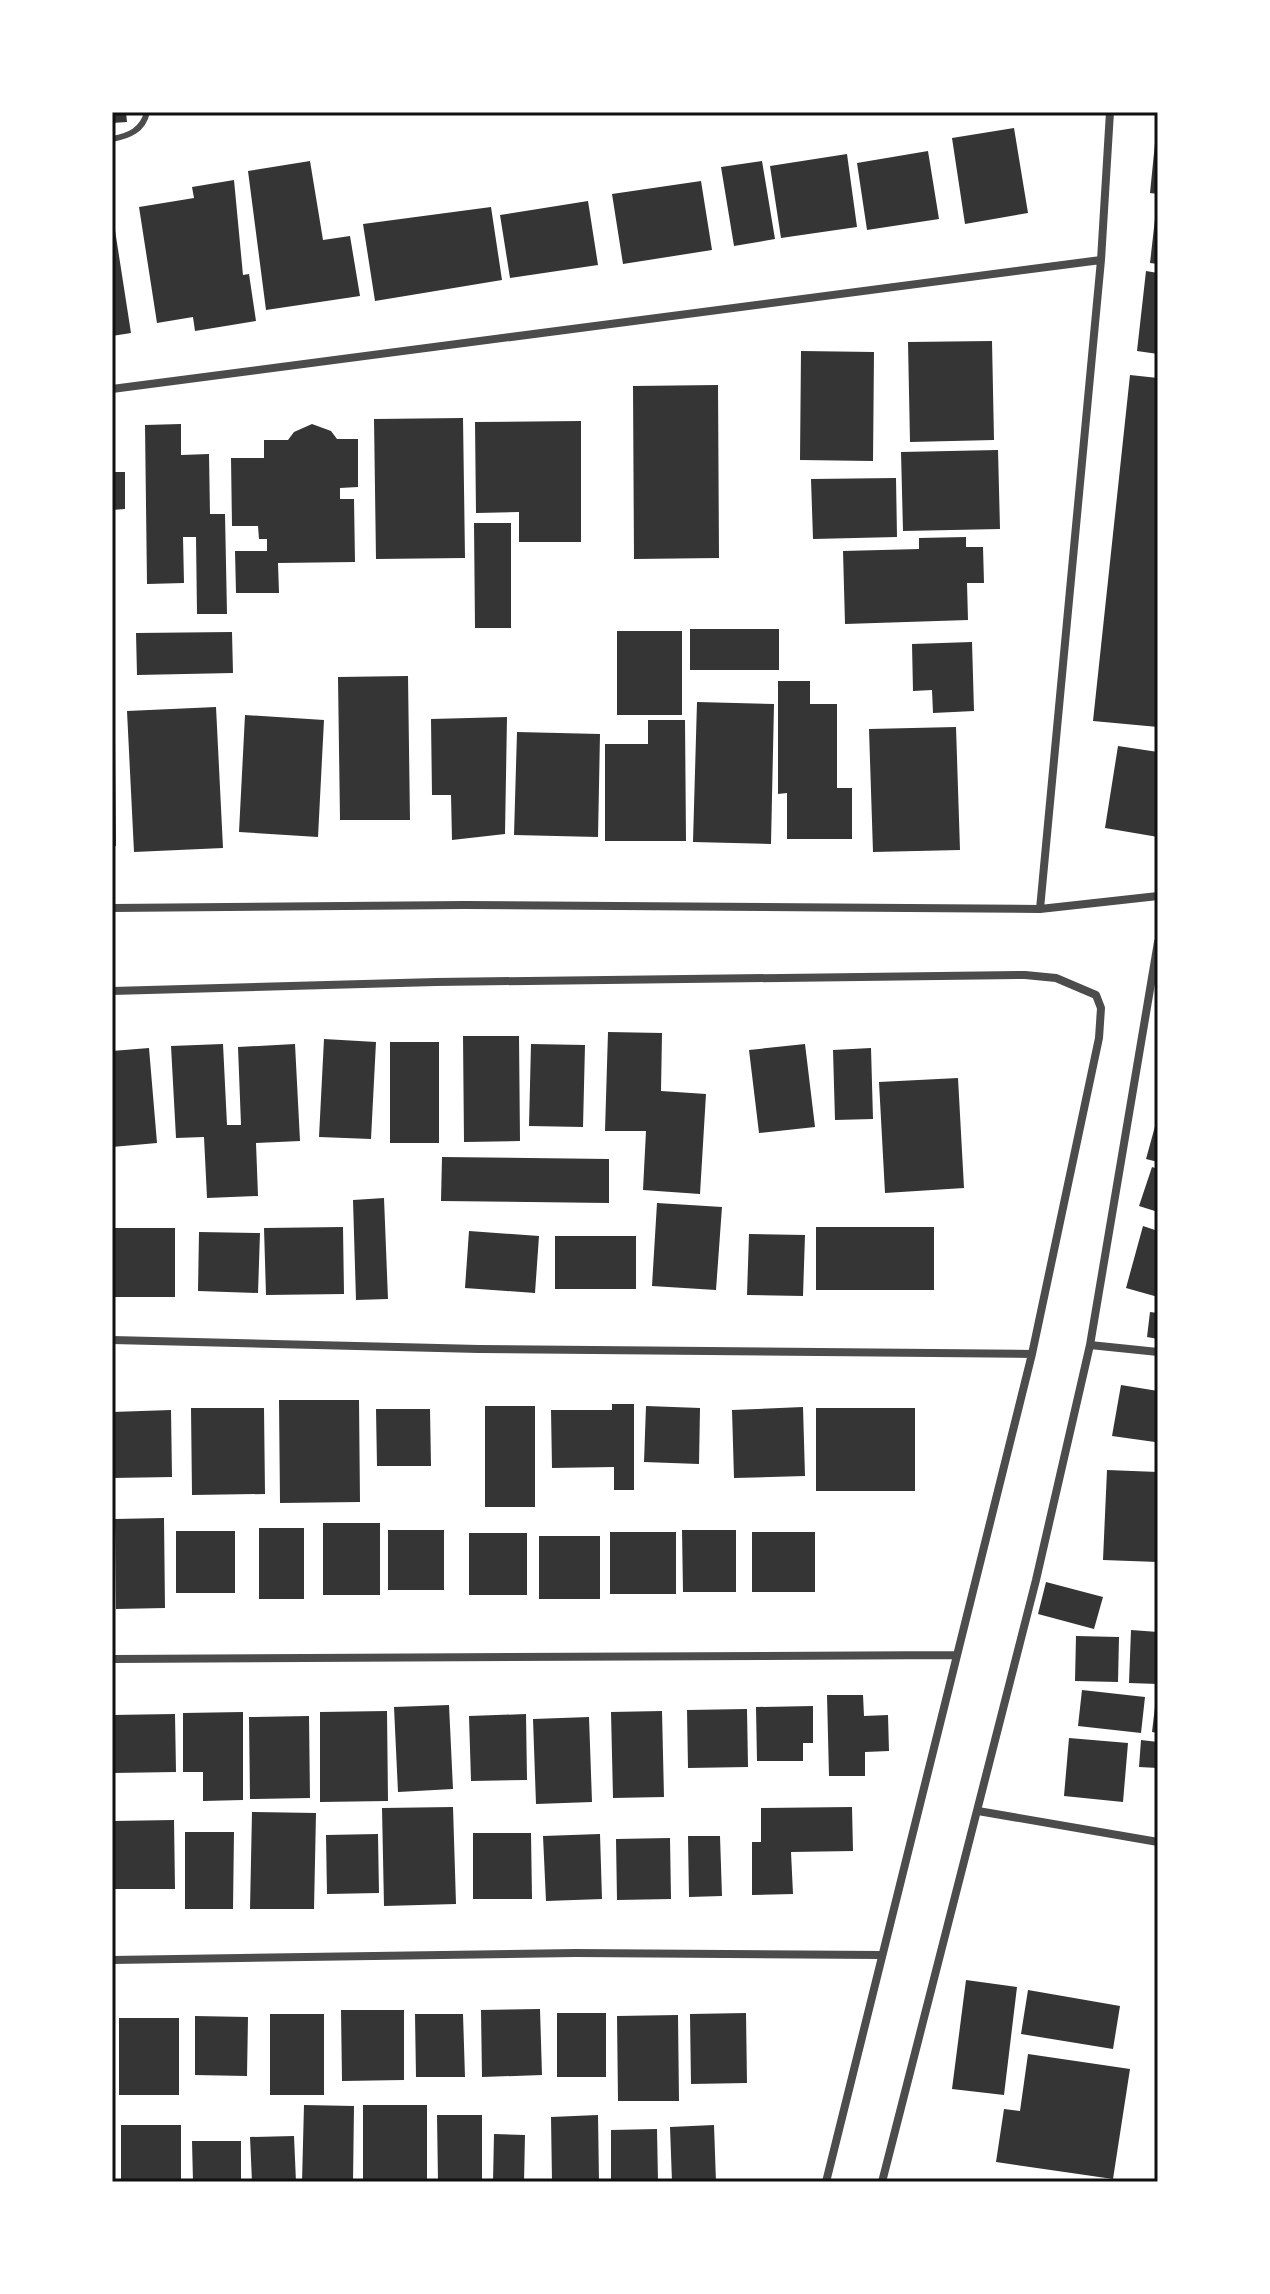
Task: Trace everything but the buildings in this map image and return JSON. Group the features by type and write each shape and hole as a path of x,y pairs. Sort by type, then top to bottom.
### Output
{"street":[{"path":"1040,909 1101,260 1110,112"},
{"path":"112,389 1101,260"},
{"path":"112,908 481,905 1040,909 1158,896"},
{"path":"882,2182 978,1811 1090,1345 1158,942"},
{"path":"112,991 436,982 1025,975 1056,978 1084,987 1096,995 1101,1008 1099,1038 1032,1354 826,2182"},
{"path":"112,1340 479,1349 1032,1354"},
{"path":"1090,1345 1158,1352"},
{"path":"112,1659 956,1655"},
{"path":"978,1811 1158,1842"},
{"path":"112,1960 575,1953 881,1955"}],"lane":[{"path":"112,139 131,135 145,121 147,112"}]}
